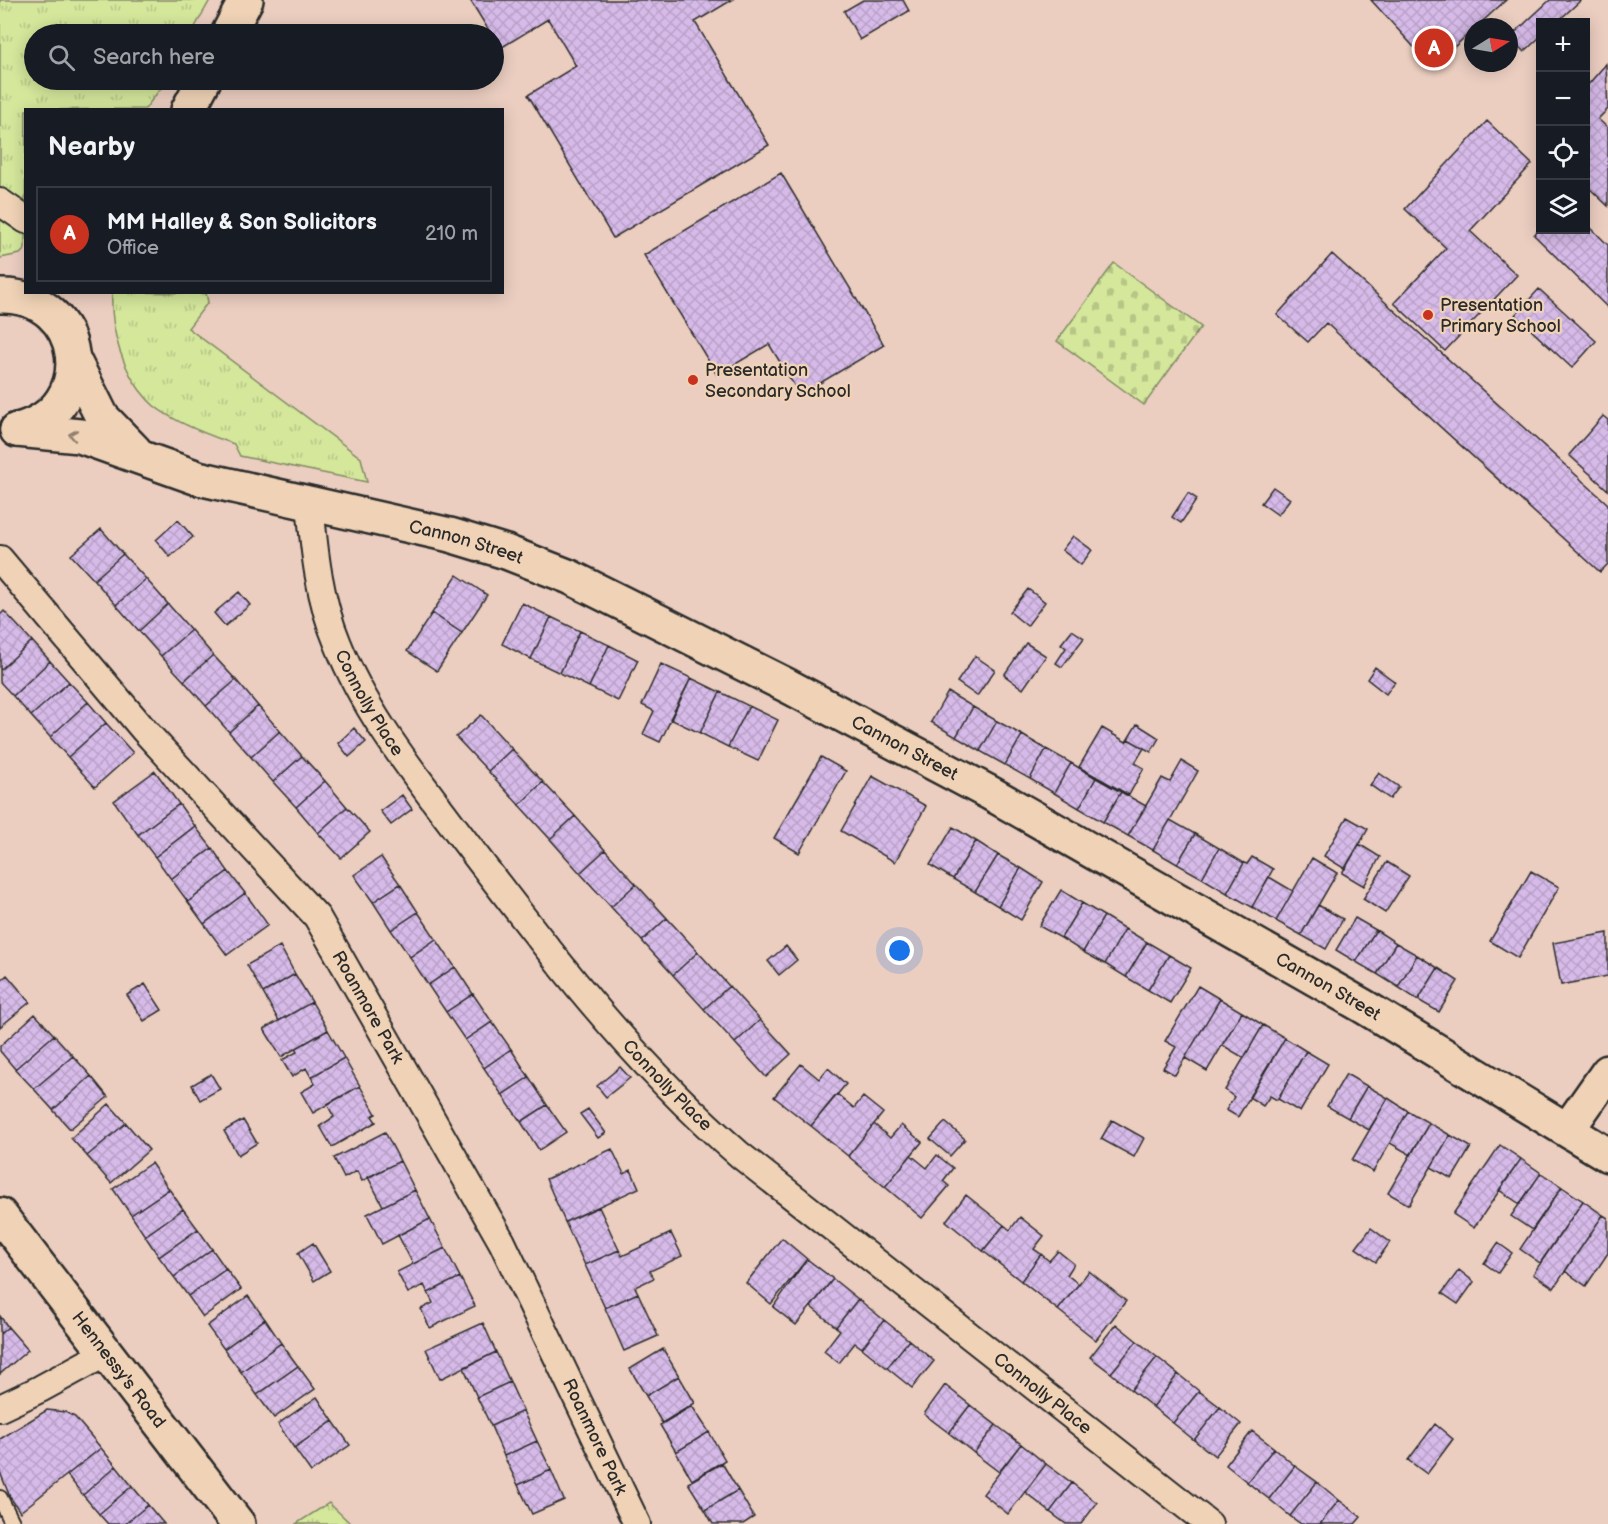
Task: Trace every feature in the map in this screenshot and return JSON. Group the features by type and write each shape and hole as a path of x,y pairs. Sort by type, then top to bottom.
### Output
{"main road":[{"path":"233,24 246,0"},
{"path":"189,108 199,90"},
{"path":"0,296 24,292"},
{"path":"8,430 31,427 54,411 69,387 66,294"},
{"name":"Cannon Street","path":"0,296 12,296 37,303 49,311 69,345 102,417 125,444 148,461"},
{"name":"Cannon Street","path":"8,430 80,436 198,478 429,529 506,552 570,577 891,740 1113,862 1568,1129 1608,1155"},
{"path":"1568,1129 1608,1072"},
{"name":"Hennessy's Road","path":"0,1215 238,1524"}],"street":[{"path":"0,202 24,219"},
{"name":"Connolly Place","path":"310,502 317,568 329,622 347,666 370,708 413,772 490,874 589,1000 648,1069 710,1129 782,1190 1209,1524"},
{"name":"Roanmore Park","path":"0,559 144,730 317,917 502,1242 637,1524"},
{"path":"0,1408 106,1353"}],"lane":[{"path":"0,1498 13,1524"}],"green space":[{"path":"0,0 210,0 197,24 24,24 24,90 159,90 146,108 24,108 24,250 20,254 0,258"},
{"path":"1114,263 1201,327 1144,405 1057,341"},
{"path":"112,294 206,294 208,302 188,328 361,458 367,482 240,456 234,444 188,426 155,407 139,389 125,364 116,335"},
{"path":"329,1503 351,1524 296,1524"}],"building":[{"path":"470,0 732,0 695,22 769,145 613,238 528,95 576,66 548,19 504,46 504,24 485,24"},
{"path":"863,0 903,0 909,11 860,40 844,11"},
{"path":"1371,0 1506,0 1486,18 1464,18 1464,38 1432,67"},
{"path":"1550,0 1581,0 1561,18 1536,18 1536,41 1524,52 1518,46 1518,30"},
{"path":"1606,64 1608,109 1598,119 1608,128 1608,206 1590,189 1590,82"},
{"path":"1487,121 1532,164 1470,231 1517,275 1445,351 1394,303 1446,248 1405,209"},
{"path":"781,173 884,345 800,395 769,344 717,375 644,255"},
{"path":"1590,227 1608,245 1608,308 1534,235 1536,233 1590,234"},
{"path":"1332,254 1608,504 1608,564 1600,572 1326,323 1308,342 1277,315"},
{"path":"1539,289 1596,341 1572,368 1515,315"},
{"path":"1603,416 1608,420 1608,490 1569,455"},
{"path":"1273,487 1290,499 1278,515 1261,503"},
{"path":"1188,493 1197,499 1181,523 1172,517"},
{"path":"178,520 193,537 170,557 156,540"},
{"path":"101,529 123,554 94,580 71,555"},
{"path":"1073,536 1092,550 1081,565 1062,550"},
{"path":"123,554 146,579 116,605 94,580"},
{"path":"457,575 487,595 462,633 432,613"},
{"path":"146,579 168,604 139,631 116,605"},
{"path":"1028,589 1045,602 1027,626 1010,612"},
{"path":"239,592 250,605 225,626 214,613"},
{"path":"522,603 551,617 531,659 502,644"},
{"path":"168,604 191,630 161,656 139,631"},
{"path":"4,611 32,641 0,670 0,615"},
{"path":"432,613 462,633 437,671 407,651"},
{"path":"551,617 580,631 560,673 531,659"},
{"path":"191,630 213,655 184,681 161,656"},
{"path":"1072,630 1084,638 1062,667 1056,663 1066,648 1061,644"},
{"path":"580,631 609,645 589,687 560,673"},
{"path":"32,641 50,661 13,696 0,682 0,670"},
{"path":"1026,643 1046,656 1023,689 1004,675"},
{"path":"609,645 638,660 618,701 589,687"},
{"path":"213,655 236,680 206,706 184,681"},
{"path":"975,656 995,670 977,696 957,682"},
{"path":"50,661 69,682 31,716 13,696"},
{"path":"661,664 691,678 660,742 643,734 654,711 642,705"},
{"path":"1375,667 1395,682 1386,694 1367,679"},
{"path":"691,678 720,692 700,733 670,719"},
{"path":"236,680 258,706 229,732 206,706"},
{"path":"69,682 88,702 50,737 31,716"},
{"path":"720,692 749,706 728,747 700,733"},
{"path":"948,692 973,707 956,737 931,722"},
{"path":"88,702 106,723 68,757 50,737"},
{"path":"258,706 280,731 251,757 229,732"},
{"path":"749,706 778,720 758,761 728,747"},
{"path":"973,707 997,721 980,751 956,737"},
{"path":"481,715 512,749 488,771 456,737"},
{"path":"997,721 1022,735 1005,765 980,751"},
{"path":"106,723 133,753 95,787 68,757"},
{"path":"1137,724 1159,738 1151,752 1128,739"},
{"path":"354,728 366,742 349,757 338,743"},
{"path":"1102,728 1126,742 1128,739 1144,748 1135,763 1144,768 1129,795 1079,767"},
{"path":"280,731 302,756 273,782 251,757"},
{"path":"1022,735 1046,749 1030,779 1005,765"},
{"path":"512,749 543,782 519,805 488,771"},
{"path":"1046,749 1071,763 1054,793 1030,779"},
{"path":"302,756 325,781 296,807 273,782"},
{"path":"821,757 846,771 799,853 774,838"},
{"path":"1182,761 1198,771 1153,850 1128,836 1162,778 1170,782"},
{"path":"1071,763 1096,778 1079,808 1054,793"},
{"path":"155,771 179,804 138,835 114,801"},
{"path":"1379,773 1399,787 1390,799 1370,785"},
{"path":"872,776 926,806 895,862 841,831"},
{"path":"1096,778 1121,792 1103,822 1079,808"},
{"path":"325,781 347,807 318,833 296,807"},
{"path":"543,782 575,816 550,839 519,805"},
{"path":"1121,792 1146,806 1128,836 1103,822"},
{"path":"402,795 412,809 391,825 380,811"},
{"path":"179,804 195,826 155,857 138,835"},
{"path":"347,807 370,832 341,858 318,833"},
{"path":"575,816 605,850 580,873 550,839"},
{"path":"1347,817 1368,829 1345,869 1324,856"},
{"path":"1170,820 1195,834 1177,864 1153,850"},
{"path":"195,826 212,848 171,879 155,857"},
{"path":"953,827 976,841 953,879 930,865"},
{"path":"1195,834 1219,848 1202,878 1177,864"},
{"path":"976,841 998,855 975,892 953,879"},
{"path":"1359,844 1380,857 1364,886 1342,873"},
{"path":"212,848 228,871 188,902 171,879"},
{"path":"1219,848 1244,863 1227,893 1202,878"},
{"path":"605,850 636,884 611,907 580,873"},
{"path":"998,855 1021,868 998,906 975,892"},
{"path":"381,857 400,884 373,902 354,875"},
{"path":"1252,857 1273,869 1252,907 1227,893 1244,863 1247,864"},
{"path":"1312,858 1337,873 1301,935 1276,921"},
{"path":"1387,862 1409,876 1385,913 1363,899"},
{"path":"1021,868 1043,882 1021,920 998,906"},
{"path":"228,871 245,893 204,924 188,902"},
{"path":"1531,871 1559,887 1518,958 1490,941"},
{"path":"1269,877 1293,891 1276,921 1252,907"},
{"path":"400,884 418,912 391,930 373,902"},
{"path":"636,884 667,918 642,941 611,907"},
{"path":"1061,890 1082,903 1061,938 1039,926"},
{"path":"245,893 268,925 227,955 204,924"},
{"path":"1082,903 1104,916 1083,952 1061,938"},
{"path":"1318,905 1343,919 1326,949 1301,935"},
{"path":"418,912 436,939 410,957 391,930"},
{"path":"1104,916 1125,929 1105,964 1083,952"},
{"path":"667,918 698,952 673,975 642,941"},
{"path":"1355,918 1376,930 1356,962 1336,950"},
{"path":"1125,929 1147,942 1126,977 1105,964"},
{"path":"1376,930 1396,943 1377,974 1356,962"},
{"path":"1608,933 1608,976 1561,985 1553,943"},
{"path":"436,939 455,967 428,985 410,957"},
{"path":"1147,942 1169,955 1148,990 1126,977"},
{"path":"1396,943 1417,955 1398,987 1377,974"},
{"path":"280,946 295,974 263,993 247,965"},
{"path":"786,946 797,960 779,975 768,961"},
{"path":"698,952 729,986 704,1009 673,975"},
{"path":"1169,955 1191,968 1170,1003 1148,990"},
{"path":"1417,955 1438,968 1418,1000 1398,987"},
{"path":"455,967 473,994 446,1012 428,985"},
{"path":"1438,968 1458,981 1439,1012 1418,1000"},
{"path":"295,974 312,1002 279,1021 263,993"},
{"path":"7,975 30,1002 0,1027 0,981"},
{"path":"145,984 162,1010 144,1021 127,995"},
{"path":"729,986 760,1020 735,1043 704,1009"},
{"path":"1198,986 1220,999 1175,1075 1163,1068 1176,1047 1165,1041"},
{"path":"473,994 492,1022 465,1040 446,1012"},
{"path":"1220,999 1242,1012 1207,1071 1185,1058"},
{"path":"312,1002 328,1030 281,1057 264,1029"},
{"path":"1242,1012 1263,1025 1244,1058 1222,1045"},
{"path":"35,1014 54,1035 15,1069 0,1051 0,1046"},
{"path":"760,1020 791,1054 766,1077 735,1043"},
{"path":"492,1022 511,1049 484,1068 465,1040"},
{"path":"1263,1025 1285,1038 1238,1117 1226,1110 1234,1097 1225,1090"},
{"path":"328,1030 344,1058 311,1077 306,1068 292,1077 282,1060 297,1052 295,1049"},
{"path":"54,1035 73,1056 34,1089 15,1069"},
{"path":"1285,1038 1306,1051 1277,1100 1270,1096 1263,1106 1249,1097"},
{"path":"511,1049 529,1077 502,1095 484,1068"},
{"path":"1306,1051 1328,1064 1300,1112 1278,1099"},
{"path":"73,1056 91,1076 53,1110 34,1089"},
{"path":"344,1058 360,1086 313,1113 301,1092 315,1084 311,1077"},
{"path":"801,1064 819,1079 828,1068 846,1084 811,1126 774,1097"},
{"path":"620,1067 630,1078 606,1097 597,1086"},
{"path":"211,1074 220,1089 200,1100 192,1085"},
{"path":"1346,1074 1367,1086 1348,1118 1327,1106"},
{"path":"91,1076 108,1097 70,1129 53,1110"},
{"path":"529,1077 547,1105 521,1122 502,1095"},
{"path":"360,1086 376,1114 372,1116 376,1122 332,1147 320,1126 334,1117 327,1104"},
{"path":"1367,1086 1388,1098 1369,1130 1348,1118"},
{"path":"837,1094 854,1108 863,1097 883,1113 848,1156 811,1126"},
{"path":"1388,1098 1408,1111 1373,1172 1352,1160"},
{"path":"109,1104 126,1123 87,1156 71,1138"},
{"path":"547,1105 566,1132 539,1150 521,1122"},
{"path":"588,1109 606,1133 598,1138 580,1114"},
{"path":"1408,1111 1429,1123 1411,1155 1390,1143"},
{"path":"243,1120 257,1143 238,1155 224,1131"},
{"path":"1112,1120 1144,1138 1134,1157 1101,1139"},
{"path":"945,1122 965,1139 950,1156 930,1139"},
{"path":"126,1123 149,1150 111,1183 87,1156"},
{"path":"1429,1123 1450,1135 1409,1205 1388,1193"},
{"path":"874,1124 890,1138 901,1125 922,1142 885,1187 848,1156"},
{"path":"385,1132 400,1161 362,1181 357,1171 344,1178 334,1158"},
{"path":"1450,1135 1471,1147 1452,1179 1431,1167"},
{"path":"1500,1145 1521,1159 1474,1228 1453,1214"},
{"path":"612,1149 624,1174 631,1170 639,1188 565,1222 546,1179"},
{"path":"911,1155 927,1168 937,1155 953,1168 943,1181 949,1186 922,1218 885,1187"},
{"path":"1521,1159 1541,1173 1520,1204 1499,1190"},
{"path":"400,1161 415,1190 383,1206 368,1177"},
{"path":"151,1163 169,1189 131,1215 113,1189"},
{"path":"1541,1173 1562,1187 1532,1230 1511,1216"},
{"path":"1562,1187 1583,1201 1540,1263 1520,1249"},
{"path":"169,1189 183,1209 145,1236 131,1215"},
{"path":"415,1190 430,1219 382,1244 367,1214"},
{"path":"966,1195 1004,1225 983,1251 946,1221"},
{"path":"1583,1201 1603,1215 1554,1288 1533,1274"},
{"path":"599,1207 619,1250 585,1265 565,1222"},
{"path":"183,1209 198,1229 159,1257 145,1236"},
{"path":"1603,1215 1608,1218 1608,1253 1586,1286 1565,1271"},
{"path":"1020,1217 1044,1236 1034,1249 1041,1254 1021,1281 983,1251 1004,1225 1010,1230"},
{"path":"430,1219 445,1248 413,1264 398,1235"},
{"path":"1371,1228 1390,1242 1376,1262 1356,1248"},
{"path":"198,1229 212,1249 174,1277 159,1257"},
{"path":"671,1233 682,1256 650,1271 654,1278 635,1287 638,1293 605,1308 585,1265 619,1250 622,1256"},
{"path":"782,1238 807,1259 771,1304 746,1283"},
{"path":"313,1243 330,1271 314,1281 298,1253"},
{"path":"1498,1243 1512,1253 1498,1273 1484,1263"},
{"path":"445,1248 460,1277 428,1293 424,1285 408,1293 397,1272"},
{"path":"212,1249 226,1269 188,1296 174,1277"},
{"path":"1058,1251 1074,1264 1067,1275 1079,1284 1058,1310 1021,1281 1041,1254 1049,1261"},
{"path":"807,1259 833,1279 796,1325 773,1307"},
{"path":"226,1269 241,1289 203,1317 188,1296"},
{"path":"1459,1270 1474,1282 1458,1304 1442,1293"},
{"path":"1089,1271 1126,1301 1096,1340 1058,1310"},
{"path":"460,1277 475,1306 430,1328 421,1309 433,1303 428,1293"},
{"path":"833,1279 858,1299 836,1327 811,1307"},
{"path":"638,1293 658,1336 624,1351 605,1308"},
{"path":"248,1296 265,1319 224,1349 207,1326"},
{"path":"858,1299 884,1320 862,1348 855,1343 839,1363 824,1351 840,1330 836,1327"},
{"path":"0,1316 8,1327 0,1334"},
{"path":"265,1319 281,1343 241,1372 224,1349"},
{"path":"884,1320 909,1340 887,1368 862,1348"},
{"path":"483,1323 496,1352 440,1379 426,1349"},
{"path":"1116,1324 1137,1341 1111,1373 1090,1357"},
{"path":"8,1327 28,1350 0,1374 0,1334"},
{"path":"909,1340 934,1361 912,1388 887,1368"},
{"path":"1137,1341 1157,1357 1131,1390 1111,1373"},
{"path":"281,1343 298,1366 257,1395 241,1372"},
{"path":"663,1349 679,1376 646,1396 630,1369"},
{"path":"496,1352 510,1382 477,1397 464,1368"},
{"path":"1157,1357 1178,1374 1153,1407 1131,1390"},
{"path":"298,1366 315,1389 274,1418 257,1395"},
{"path":"1178,1374 1199,1391 1173,1423 1153,1407"},
{"path":"679,1376 695,1403 662,1423 646,1396"},
{"path":"510,1382 523,1411 491,1426 477,1397"},
{"path":"945,1385 970,1405 949,1433 924,1414"},
{"path":"1199,1391 1220,1407 1194,1440 1173,1423"},
{"path":"317,1397 333,1421 294,1448 278,1424"},
{"path":"970,1405 996,1425 974,1453 949,1433"},
{"path":"692,1406 709,1432 676,1452 660,1425"},
{"path":"1220,1407 1241,1424 1215,1456 1194,1440"},
{"path":"47,1410 65,1412 75,1417 101,1448 20,1512 10,1497 0,1472 0,1439"},
{"path":"523,1411 537,1441 504,1456 491,1426"},
{"path":"333,1421 350,1445 311,1472 294,1448"},
{"path":"1435,1424 1453,1439 1427,1474 1408,1460"},
{"path":"996,1425 1021,1444 999,1472 974,1453"},
{"path":"1252,1431 1274,1448 1247,1482 1226,1465"},
{"path":"709,1432 725,1460 692,1480 676,1452"},
{"path":"537,1441 551,1470 518,1485 504,1456"},
{"path":"1021,1444 1046,1464 1008,1514 983,1494"},
{"path":"101,1448 116,1466 83,1495 67,1475"},
{"path":"1274,1448 1295,1466 1269,1499 1247,1482"},
{"path":"722,1463 738,1490 705,1510 688,1483"},
{"path":"1046,1464 1072,1483 1050,1512 1025,1492"},
{"path":"116,1466 132,1486 99,1514 83,1495"},
{"path":"1295,1466 1317,1482 1290,1516 1269,1499"},
{"path":"551,1470 564,1500 532,1514 518,1485"},
{"path":"1317,1482 1339,1500 1320,1524 1301,1524 1290,1516"},
{"path":"1072,1483 1097,1503 1081,1524 1066,1524 1050,1512"},
{"path":"132,1486 148,1505 125,1524 108,1524 99,1514"},
{"path":"738,1490 754,1517 743,1524 713,1524 705,1510"},
{"path":"1339,1500 1361,1517 1355,1524 1320,1524"},
{"path":"148,1505 164,1524 125,1524"}],"place":[{"name":"MM Halley & Son Solicitors","path":"1434,48"},
{"name":"Presentation Primary School","path":"1428,315"},
{"name":"Presentation Secondary School","path":"693,380"}]}
